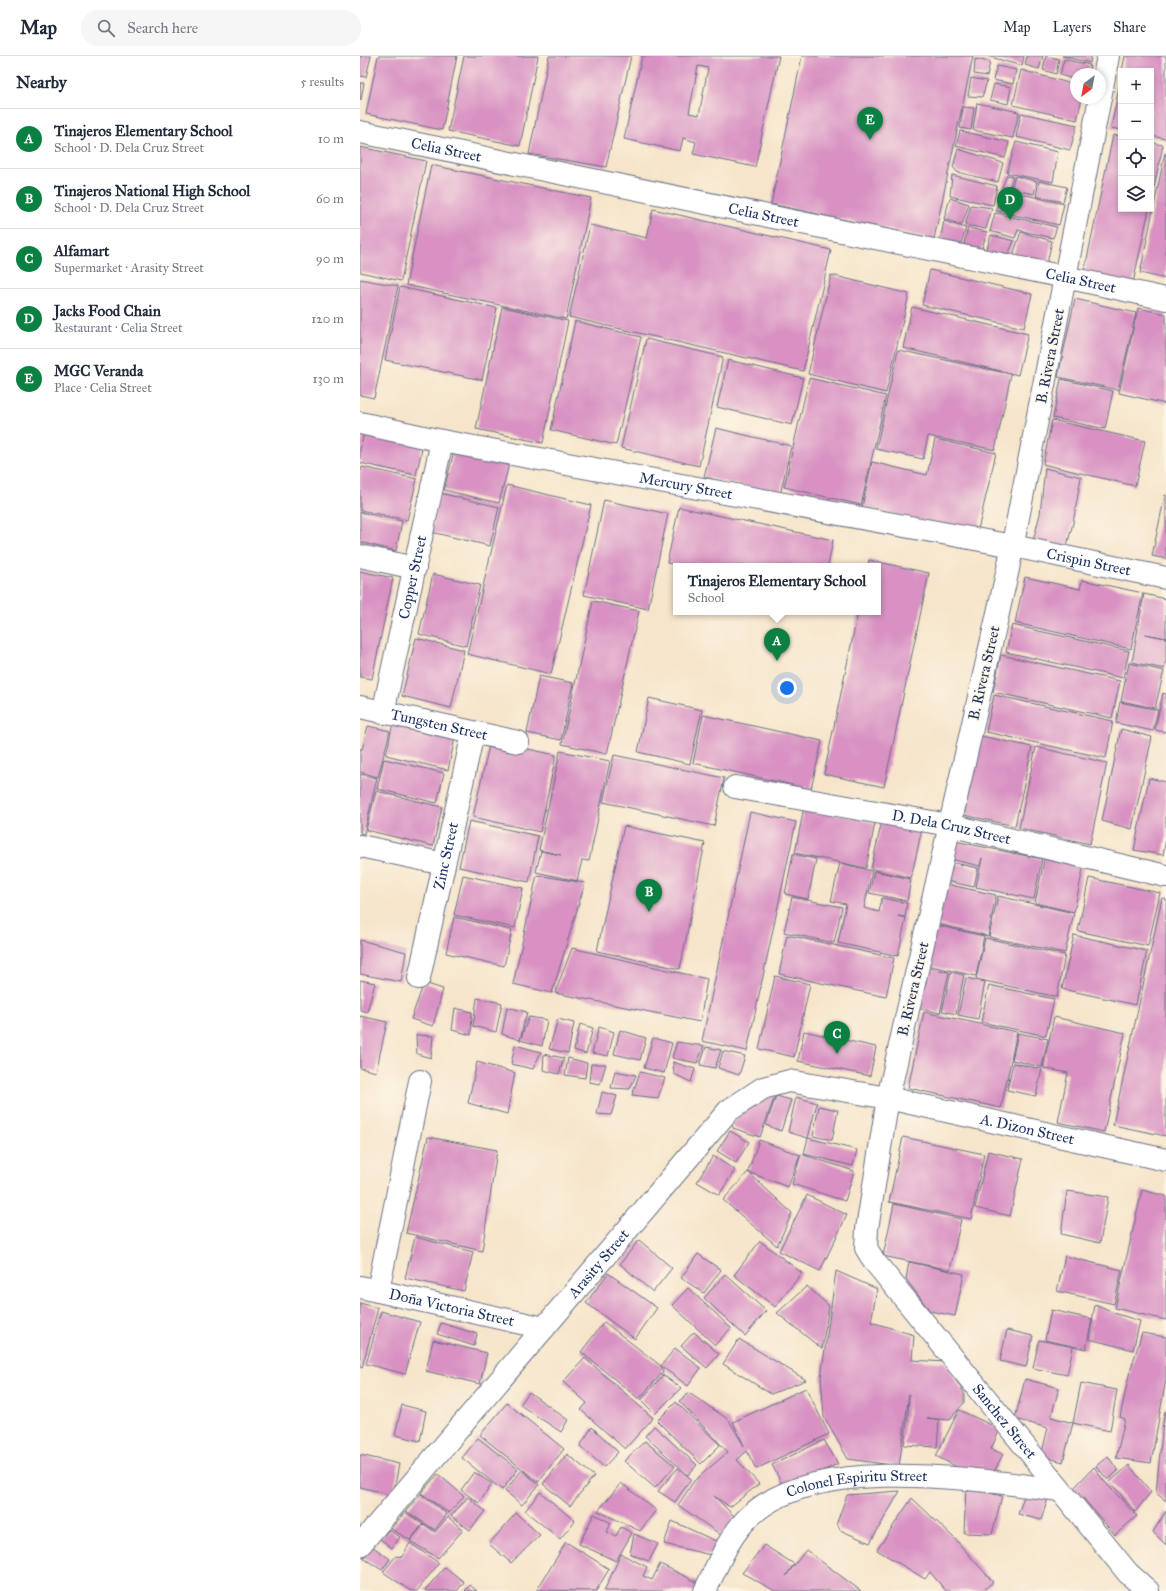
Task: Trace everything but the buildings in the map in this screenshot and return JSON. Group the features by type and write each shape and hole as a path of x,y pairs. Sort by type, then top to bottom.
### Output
{"street":[{"name":"B. Rivera Street","path":"1106,68 1108,56"},
{"name":"B. Rivera Street","path":"866,1248 867,1228 888,1098 1013,546 1099,104"},
{"name":"Celia Street","path":"360,132 1166,299"},
{"name":"Mercury Street","path":"360,423 442,441 1013,546"},
{"name":"Copper Street","path":"383,712 442,441"},
{"name":"Crispin Street","path":"1013,546 1166,578"},
{"path":"360,556 415,568"},
{"name":"Tungsten Street","path":"360,707 518,742"},
{"name":"Zinc Street","path":"419,978 473,733"},
{"name":"D. Dela Cruz Street","path":"735,787 950,826 1166,876"},
{"path":"360,846 444,864"},
{"name":"Arasity Street","path":"360,1545 728,1111 763,1088 788,1080 888,1098"},
{"path":"369,1289 420,1081"},
{"name":"A. Dizon Street","path":"888,1098 1166,1160"},
{"name":"Sanchez Street","path":"866,1248 874,1262 1128,1573 1148,1591"},
{"name":"Doña Victoria Street","path":"369,1289 544,1328"},
{"name":"Colonel Espiritu Street","path":"705,1591 737,1530 750,1516 776,1497 797,1488 835,1479 899,1476 946,1477 1060,1490"}],"place":[{"name":"MGC Veranda","path":"870,140"},
{"name":"Jacks Food Chain","path":"1010,220"},
{"name":"Tinajeros Elementary School","path":"777,661"},
{"name":"Tinajeros National High School","path":"649,912"},
{"name":"Alfamart","path":"837,1054"}]}
